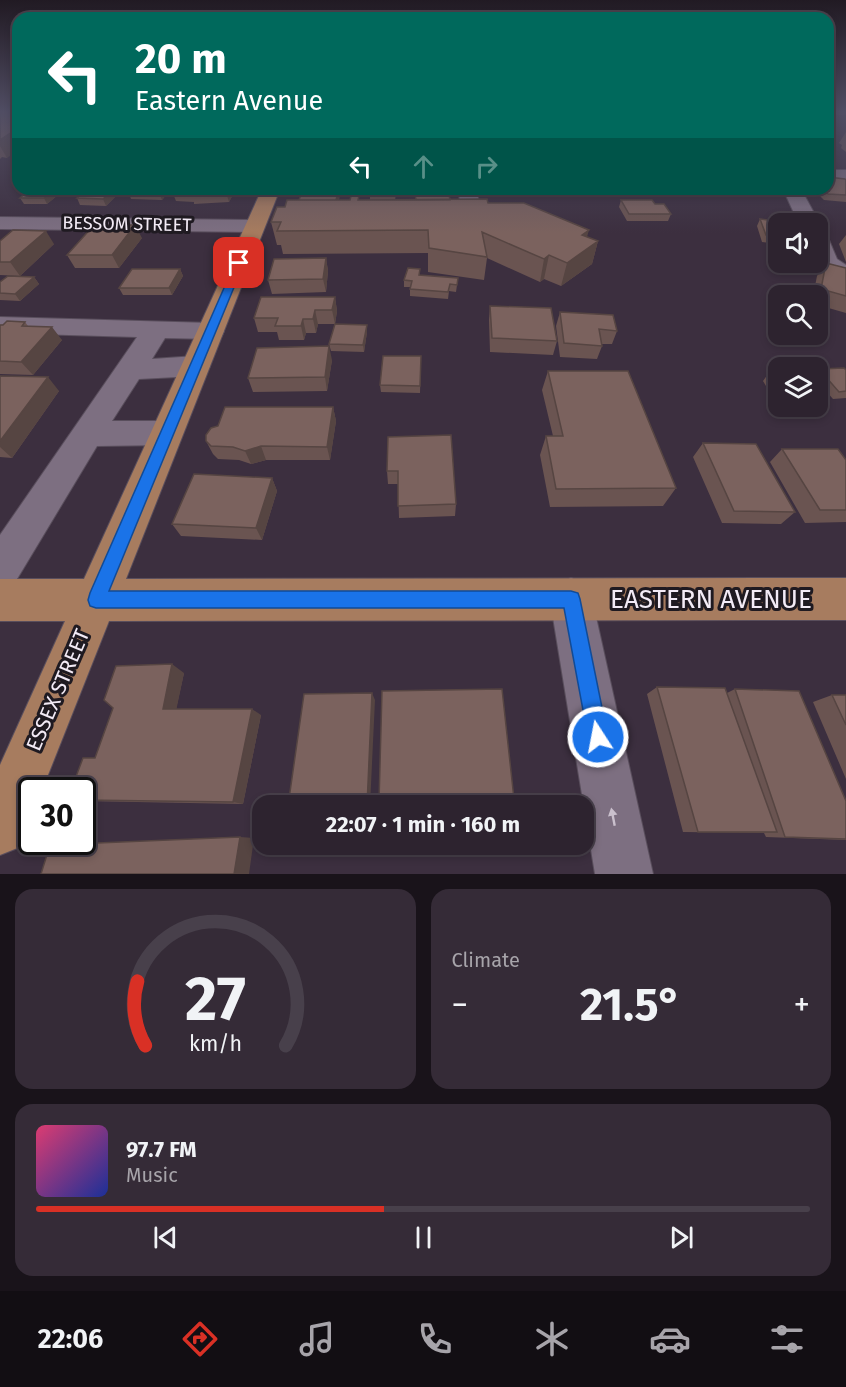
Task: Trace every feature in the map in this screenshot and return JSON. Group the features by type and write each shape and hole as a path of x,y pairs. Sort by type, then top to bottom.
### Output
{"main road":[{"name":"ESSEX STREET","path":"0,826 268,195"},
{"name":"EASTERN AVENUE","path":"0,600 846,599"}],"street":[{"path":"468,195 472,214"},
{"path":"795,195 804,213"},
{"name":"BESSOM STREET","path":"0,223 254,226"},
{"path":"828,264 846,275"},
{"path":"0,325 211,331"},
{"path":"0,570 157,329"},
{"path":"130,370 196,366"},
{"path":"87,434 167,433"},
{"path":"571,599 624,874"}],"building":[{"path":"834,178 846,180 846,195 834,194"},
{"path":"23,195 48,195 44,198 20,198"},
{"path":"80,195 107,195 103,199 77,198"},
{"path":"301,195 337,195 336,200 299,200"},
{"path":"415,195 449,195 450,200 416,200"},
{"path":"351,196 359,196 358,200 487,199 488,203 524,203 589,230 582,235 598,241 567,263 549,255 544,259 482,232 487,257 429,248 428,230 277,231 281,222 271,222 277,207 285,207 287,200 350,200"},
{"path":"621,200 652,200 655,204 664,204 671,214 629,214"},
{"path":"760,219 768,220 768,235"},
{"path":"94,225 135,225 112,255 67,255"},
{"path":"13,230 46,231 10,262 0,262 0,241"},
{"path":"326,258 323,279 268,280 274,259"},
{"path":"828,264 846,268 846,296 828,291 828,285 822,285 824,273 828,273"},
{"path":"408,268 420,269 419,275 458,278 457,285 450,284 448,292 410,289 412,281 404,280"},
{"path":"132,269 180,269 169,288 119,288"},
{"path":"8,276 34,277 15,294 0,293 0,282"},
{"path":"261,297 335,297 332,310 315,310 313,319 303,319 301,326 275,326 278,318 254,318"},
{"path":"490,306 551,308 557,341 492,338"},
{"path":"560,312 613,315 617,331 599,329 602,346 564,343"},
{"path":"7,321 25,322 22,326 52,327 21,362 0,361 0,325"},
{"path":"335,324 367,325 363,345 329,344"},
{"path":"329,346 325,377 248,378 257,348"},
{"path":"383,356 421,356 420,386 380,385"},
{"path":"844,368 846,370 846,391 839,392 828,379 828,369"},
{"path":"548,371 628,371 676,488 556,489 546,436 563,436"},
{"path":"0,376 48,377 0,441"},
{"path":"225,407 333,407 327,447 261,446 245,451 233,447 211,446 206,441 206,435 211,428 218,426"},
{"path":"451,435 456,504 398,506 398,471 387,471 388,437"},
{"path":"703,443 756,444 795,512 734,511"},
{"path":"782,449 838,449 846,460 846,510 820,510"},
{"path":"194,474 272,478 256,528 172,524"},
{"path":"172,664 163,709 252,709 233,802 96,800 96,777 76,777 83,758 95,758 113,708 104,700 116,666"},
{"path":"657,687 725,688 777,832 698,832"},
{"path":"502,689 514,795 379,795 382,691"},
{"path":"735,689 799,691 846,801 846,839 785,837"},
{"path":"372,693 367,795 290,795 304,694"},
{"path":"832,695 846,695 846,725"},
{"path":"240,837 234,874 41,874 47,855 96,855 96,843"}],"route":[{"path":"239,263 96,600 571,599 598,737"}]}
